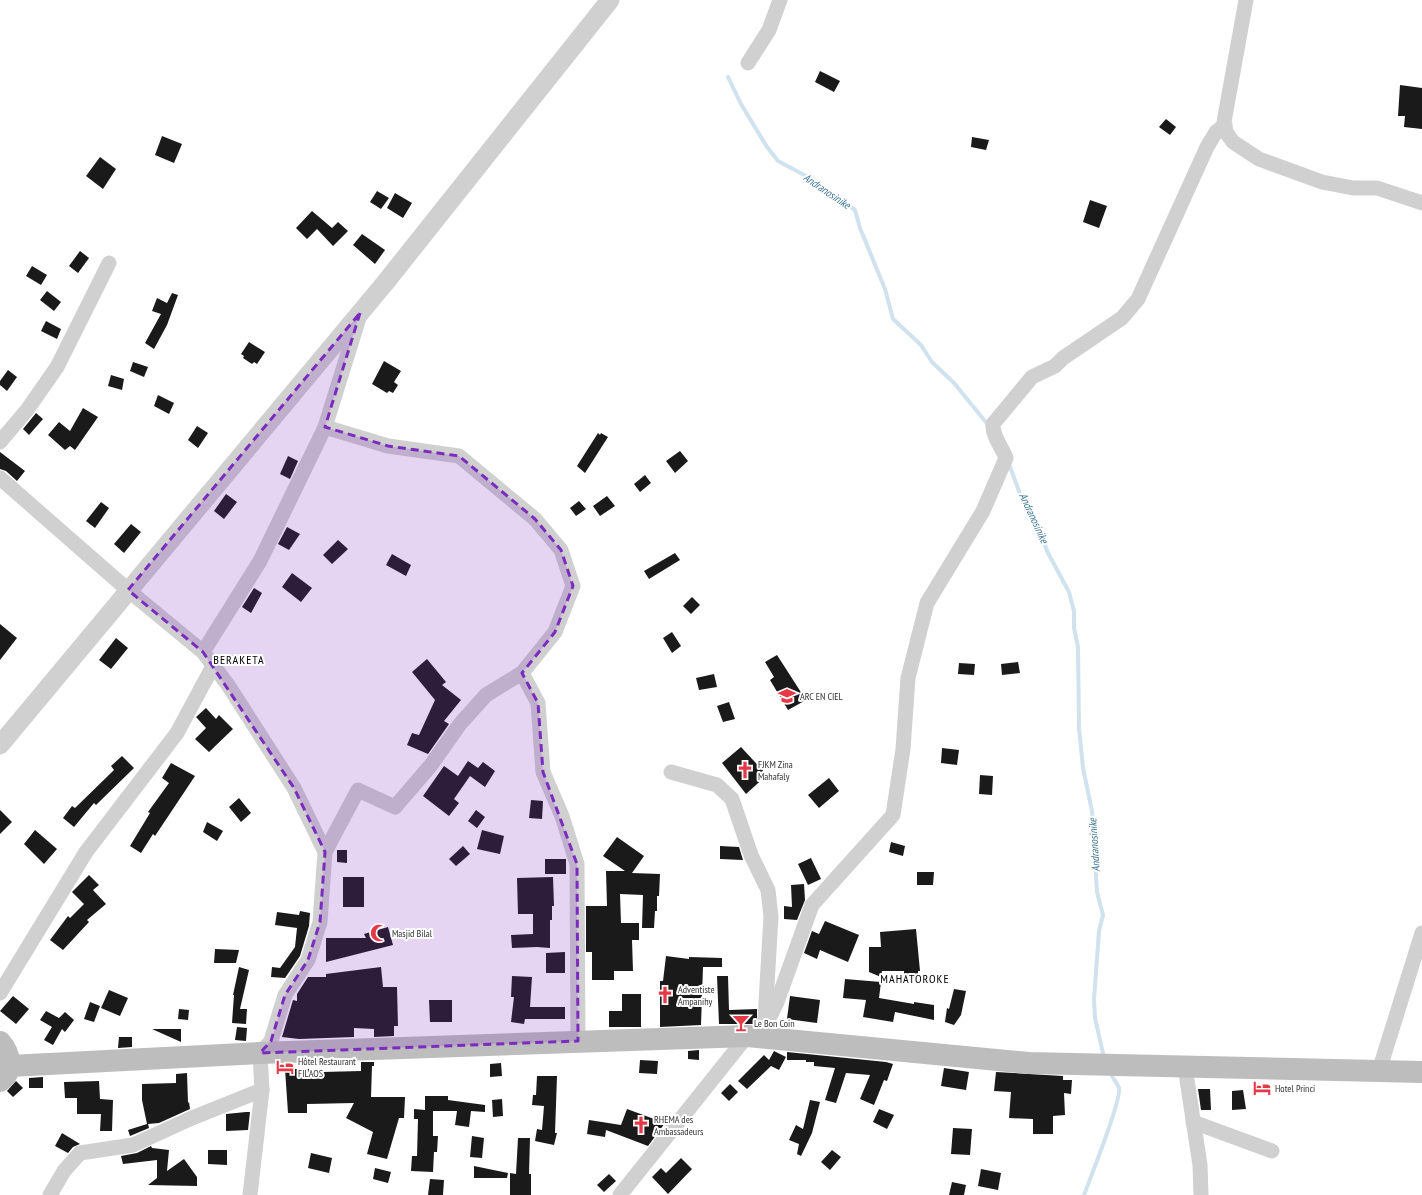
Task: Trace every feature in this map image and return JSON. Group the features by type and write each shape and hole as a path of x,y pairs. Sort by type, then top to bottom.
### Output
{"main road":[{"path":"0,1042 8,1051 5,1073 260,1053 578,1042 756,1033 1030,1064 1422,1072"}],"street":[{"path":"0,745 360,313 610,0"},
{"path":"748,63 769,30 780,0"},
{"path":"1246,0 1241,39 1225,110 1226,132 1233,142 1259,159 1322,182 1353,188 1378,188 1422,203"},
{"path":"620,1195 756,1033 777,1002 812,905 893,815 903,749 908,678 927,603 983,511 1006,458 993,431 993,424 1032,378 1055,366 1129,312 1146,285 1179,205 1207,147 1216,132 1225,125"},
{"path":"0,442 27,410 57,367 109,263"},
{"path":"203,652 260,561 325,427 360,313"},
{"path":"250,1195 262,1090 260,1053 271,1041 285,995 308,960 320,922 325,852 358,790 395,807 431,765 460,724 486,695 522,673 555,632 573,586 561,550 535,519 459,456 388,446 325,427"},
{"path":"0,478 128,590 203,652 228,685 294,788 325,852"},
{"path":"0,993 86,852 177,733 213,666"},
{"path":"522,673 538,703 543,772 562,816 577,864 578,1042"},
{"path":"671,772 717,785 732,799 752,855 768,890 771,917 769,976 756,1033"},
{"path":"1379,1071 1422,933"},
{"path":"1185,1067 1200,1165 1201,1195"},
{"path":"50,1195 64,1171 80,1153 133,1145 192,1118 262,1090"},
{"path":"1193,1122 1272,1151"}],"highlighted area":[{"path":"360,313 325,427 388,446 459,456 535,519 561,550 573,586 555,632 522,673 538,703 543,772 577,864 578,1041 260,1053 271,1041 285,995 308,960 320,922 325,852 294,788 203,652 128,590"}],"building":[{"path":"820,71 840,81 834,92 815,82"},
{"path":"1400,85 1422,88 1422,129 1404,127 1405,116 1398,116"},
{"path":"1166,119 1176,127 1170,135 1159,127"},
{"path":"162,136 182,144 174,163 155,155"},
{"path":"972,137 989,140 986,150 971,147"},
{"path":"100,157 116,169 103,189 86,176"},
{"path":"377,191 389,198 381,209 370,202"},
{"path":"395,193 412,203 403,218 387,208"},
{"path":"1090,200 1107,206 1099,228 1083,222"},
{"path":"312,211 332,228 338,222 348,231 333,246 317,229 307,239 296,228"},
{"path":"362,234 385,250 375,264 353,245"},
{"path":"80,251 89,258 78,273 69,266"},
{"path":"32,266 47,275 41,285 26,276"},
{"path":"47,291 61,302 54,311 40,300"},
{"path":"172,293 178,295 167,325 154,349 145,343 161,314 152,311 157,298 167,303"},
{"path":"46,321 61,329 57,339 41,331"},
{"path":"249,342 265,352 257,364 254,362 252,364 243,358 244,356 241,354"},
{"path":"384,361 401,371 394,382 398,385 393,393 389,391 387,393 372,384"},
{"path":"133,362 148,367 144,377 130,371"},
{"path":"8,370 17,377 7,391 0,385 0,381"},
{"path":"111,375 124,379 122,390 108,386"},
{"path":"158,395 174,403 169,414 154,406"},
{"path":"83,408 98,417 75,450 70,446 65,450 48,435 59,422 70,431"},
{"path":"36,413 43,419 29,435 23,429"},
{"path":"197,426 208,433 198,448 188,440"},
{"path":"598,433 608,437 585,473 577,466"},
{"path":"680,451 688,461 675,473 666,461"},
{"path":"0,452 25,471 17,481 6,471 0,469"},
{"path":"288,456 298,461 290,479 280,474"},
{"path":"645,475 651,483 640,492 634,484"},
{"path":"226,494 237,502 224,519 214,511"},
{"path":"607,496 615,506 600,516 593,506"},
{"path":"579,501 586,509 576,516 570,508"},
{"path":"101,502 109,508 95,528 86,521"},
{"path":"131,524 141,532 124,553 114,544"},
{"path":"287,527 300,534 289,550 278,544"},
{"path":"338,540 348,549 332,564 323,555"},
{"path":"675,553 680,560 649,579 644,571"},
{"path":"392,554 411,565 406,576 386,565"},
{"path":"292,573 312,588 301,602 282,587"},
{"path":"254,588 262,593 251,613 242,607"},
{"path":"692,597 700,605 691,614 683,606"},
{"path":"0,624 17,638 0,660"},
{"path":"672,632 681,646 672,653 663,638"},
{"path":"116,638 128,648 111,669 99,660"},
{"path":"777,655 806,700 788,710 770,680 774,677 765,662"},
{"path":"427,659 446,682 442,685 461,700 444,721 449,724 428,754 407,745 412,733 419,735 435,700 412,672"},
{"path":"1018,662 1020,673 1002,675 1001,664"},
{"path":"959,663 975,664 974,675 958,674"},
{"path":"714,674 717,687 699,690 696,678"},
{"path":"729,702 735,719 723,722 717,706"},
{"path":"206,708 216,719 219,715 233,729 209,752 195,739 206,728 196,717"},
{"path":"741,747 767,775 746,794 722,763"},
{"path":"942,748 959,750 957,765 941,763"},
{"path":"122,756 134,768 96,805 94,803 74,827 63,818 72,806 75,808 114,770 111,766"},
{"path":"468,761 478,768 483,762 495,771 485,787 470,776 454,799 459,803 449,816 423,796 444,766 458,776"},
{"path":"171,763 195,776 155,836 153,834 141,853 130,846 150,813 148,812 169,783 162,778"},
{"path":"980,775 993,776 992,795 979,794"},
{"path":"829,778 839,791 819,808 808,795"},
{"path":"239,798 251,813 241,822 229,807"},
{"path":"531,800 543,801 542,819 529,818"},
{"path":"0,810 12,822 0,834"},
{"path":"476,810 485,817 477,828 468,821"},
{"path":"207,822 223,831 217,841 203,832"},
{"path":"35,830 57,849 44,864 24,844"},
{"path":"482,830 504,836 500,854 477,849"},
{"path":"617,837 644,856 632,873 660,874 659,896 657,896 657,911 655,911 654,928 642,928 643,895 620,894 621,923 639,923 639,940 632,940 633,971 614,971 614,980 592,980 592,952 586,952 586,906 607,906 606,871 625,871 603,856"},
{"path":"891,842 905,846 903,856 889,852"},
{"path":"463,846 470,854 456,866 449,859"},
{"path":"720,846 739,847 743,860 720,859"},
{"path":"337,850 347,850 347,863 337,862"},
{"path":"811,858 821,879 808,885 798,864"},
{"path":"545,859 566,859 566,874 545,874"},
{"path":"917,872 934,872 933,885 917,885"},
{"path":"89,875 99,885 93,890 106,904 87,920 89,922 63,950 50,940 68,916 70,918 84,904 72,892"},
{"path":"343,877 364,877 364,907 343,907"},
{"path":"553,877 554,906 552,906 552,920 550,920 550,948 512,948 511,935 533,934 533,914 518,914 517,878"},
{"path":"804,884 805,900 797,920 784,919 784,906 792,907 791,885"},
{"path":"300,911 310,913 309,926 300,956 285,978 271,977 272,967 280,968 295,947 297,928 275,925 277,912 299,915"},
{"path":"825,921 859,935 848,962 820,950 817,959 804,953 812,931 819,934"},
{"path":"388,927 393,945 326,962 326,938 366,938 364,934"},
{"path":"916,929 920,971 918,971 918,977 904,977 904,971 882,971 881,977 869,972 869,947 881,947 880,932"},
{"path":"215,949 239,950 236,963 214,963"},
{"path":"565,952 565,973 546,973 546,953"},
{"path":"666,956 689,959 689,957 722,958 722,967 703,967 701,1025 660,1027 660,981 663,981"},
{"path":"239,967 249,970 240,1009 247,1009 246,1024 232,1023 233,995"},
{"path":"381,967 383,987 397,987 398,1026 394,1026 394,1036 374,1037 374,1029 354,1028 354,1037 299,1039 282,1037 293,1000 297,1001 297,994 308,977 326,977 326,974"},
{"path":"512,976 532,977 530,1007 565,1007 565,1019 525,1019 524,1024 511,1022 514,997 511,997"},
{"path":"717,976 728,976 729,1010 757,1009 757,1022 753,1024 719,1024"},
{"path":"845,979 881,982 879,998 914,1004 914,1002 934,1005 934,1020 895,1012 893,1022 863,1017 866,1000 843,998"},
{"path":"954,989 966,991 961,1015 954,1025 945,1022 947,1008 949,1009"},
{"path":"109,990 128,998 120,1016 101,1008"},
{"path":"622,994 641,994 641,1027 609,1027 609,1011 622,1011"},
{"path":"13,996 29,1009 16,1024 0,1011"},
{"path":"790,996 820,1000 817,1023 787,1019"},
{"path":"429,1000 452,1000 452,1022 430,1022"},
{"path":"90,1002 100,1006 94,1022 84,1019"},
{"path":"179,1009 189,1010 188,1020 178,1019"},
{"path":"46,1011 59,1018 65,1012 74,1020 65,1032 62,1029 53,1045 44,1040 52,1027 40,1020"},
{"path":"237,1027 247,1028 246,1041 235,1040"},
{"path":"152,1029 181,1029 181,1042"},
{"path":"119,1037 132,1037 132,1047 118,1048"},
{"path":"699,1050 699,1060 688,1059 688,1051"},
{"path":"774,1051 786,1057 779,1070 771,1066 747,1089 738,1081 764,1055 769,1060"},
{"path":"787,1052 893,1064 887,1081 884,1080 874,1105 860,1099 870,1075 846,1073 836,1103 825,1100 835,1068 814,1066 814,1062 806,1062 806,1060 787,1060"},
{"path":"640,1060 658,1061 657,1074 639,1073"},
{"path":"361,1062 374,1062 374,1066 372,1066 371,1097 405,1097 404,1118 399,1118 387,1159 367,1154 373,1132 346,1118 354,1103 307,1104 307,1113 288,1113 285,1069 322,1069 322,1072 361,1071"},
{"path":"501,1063 502,1076 490,1077 490,1064"},
{"path":"944,1068 969,1072 966,1090 941,1086"},
{"path":"996,1072 1063,1076 1063,1080 1072,1080 1071,1094 1064,1093 1065,1115 1053,1116 1053,1134 1033,1134 1033,1119 1009,1118 1011,1092 994,1091"},
{"path":"187,1073 188,1103 189,1102 190,1109 159,1123 148,1124 149,1128 130,1136 128,1130 147,1124 142,1100 142,1084 176,1083 176,1074"},
{"path":"537,1076 557,1076 555,1133 557,1133 554,1145 535,1141 537,1129 542,1130 544,1106 532,1105 533,1095 536,1095"},
{"path":"43,1077 43,1088 29,1088 29,1078"},
{"path":"16,1081 23,1088 13,1097 7,1091"},
{"path":"99,1081 100,1099 113,1100 112,1131 100,1131 101,1114 77,1114 77,1098 65,1098 64,1082"},
{"path":"730,1084 738,1092 729,1101 721,1093"},
{"path":"1198,1089 1210,1089 1211,1110 1201,1110"},
{"path":"1243,1090 1246,1109 1232,1110 1232,1091"},
{"path":"425,1096 448,1096 448,1100 485,1105 485,1112 471,1111 469,1127 455,1125 457,1111 433,1111 433,1136 438,1136 437,1152 434,1152 433,1172 411,1171 412,1156 417,1156 418,1119 414,1119 414,1109 425,1110"},
{"path":"502,1099 503,1116 493,1117 492,1100"},
{"path":"810,1100 820,1102 812,1133 801,1156 797,1154 799,1144 789,1140 796,1125 803,1129"},
{"path":"627,1109 665,1123 648,1146 606,1130 605,1137 587,1134 589,1120 621,1125"},
{"path":"879,1109 894,1115 887,1129 873,1122"},
{"path":"250,1112 248,1130 226,1131 226,1114"},
{"path":"953,1128 972,1129 970,1155 951,1154"},
{"path":"62,1133 80,1144 73,1147 68,1153 55,1146"},
{"path":"472,1136 484,1138 482,1158 470,1157"},
{"path":"518,1138 530,1138 529,1174 531,1174 531,1195 510,1195 510,1173 516,1174"},
{"path":"151,1146 152,1148 169,1150 167,1171 184,1159 197,1177 197,1186 148,1185 157,1178 157,1160 123,1164 121,1156 137,1153"},
{"path":"208,1150 227,1150 227,1165 208,1164"},
{"path":"832,1150 841,1157 830,1170 821,1162"},
{"path":"311,1153 332,1158 329,1173 308,1168"},
{"path":"681,1158 692,1169 668,1194 652,1177 661,1168 666,1173"},
{"path":"474,1166 508,1173 507,1178 474,1178"},
{"path":"375,1168 391,1172 388,1183 373,1179"},
{"path":"981,1169 1001,1173 998,1190 978,1186"},
{"path":"609,1174 616,1181 604,1192 597,1185"},
{"path":"430,1179 444,1180 443,1195 428,1195"},
{"path":"952,1182 966,1185 964,1195 949,1195"}],"waterway":[{"name":"Andranosinike","path":"728,77 741,104 767,147 778,161 806,176 855,210 860,228 885,289 893,319 921,345 932,362 954,383 989,426"},
{"name":"Andranosinike","path":"1009,464 1020,494 1032,512 1048,553 1069,592 1074,611 1074,628 1078,647 1079,728 1083,768 1092,811 1097,892 1103,915 1099,931 1094,999 1095,1018 1104,1058"},
{"name":"Andranosinike","path":"1084,1195 1099,1157 1119,1095 1119,1088 1110,1072"}],"place":[{"name":"ARC EN CIEL","path":"787,696"},
{"name":"FJKM Zina Mahafaly","path":"745,770"},
{"name":"Masjid Bilal","path":"379,933"},
{"name":"Adventiste Ampanihy","path":"665,995"},
{"name":"Le Bon Coin","path":"741,1023"},
{"name":"Hôtel Restaurant FILAOS","path":"285,1067"},
{"name":"Hotel Princi","path":"1262,1088"},
{"name":"RHEMA des Ambassadeurs","path":"641,1125"}],"district":[{"name":"BERAKETA","path":"239,660"},
{"name":"MAHATOROKE","path":"915,979"}]}
